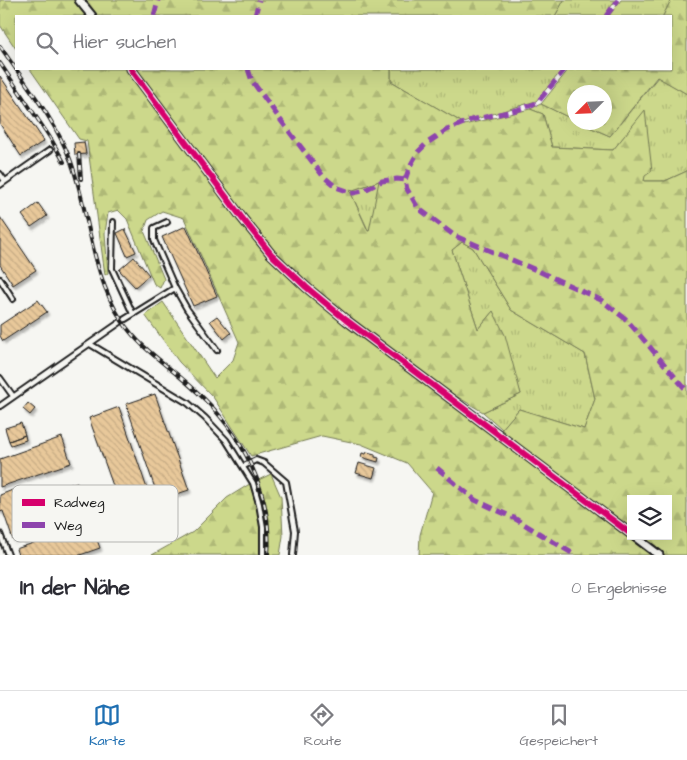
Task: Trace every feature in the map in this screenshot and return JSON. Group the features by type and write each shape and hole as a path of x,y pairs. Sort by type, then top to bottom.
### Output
{"street":[{"path":"79,0 91,15"},
{"path":"132,70 242,218 271,254 306,287 354,326 627,531"},
{"path":"639,540 659,555"}],"lane":[{"path":"0,184 50,150"},
{"path":"0,174 5,181"},
{"path":"113,222 112,269 134,314"},
{"path":"167,222 154,228 154,240 174,288 217,350"},
{"path":"0,279 13,299"},
{"path":"0,406 174,288"},
{"path":"90,344 188,403 226,440 253,483 263,527 263,555"},
{"path":"0,378 13,396"},
{"path":"244,466 256,460 264,463 286,482 295,531 293,555"},
{"path":"0,534 8,555"}],"green space":[{"path":"0,0 564,0 556,15 15,15 15,48 0,25"},
{"path":"564,0 616,0 605,15 556,15"},
{"path":"621,0 671,0 664,15 610,15"},
{"path":"671,0 687,0 687,94 657,77 610,136 596,130 612,130 612,85 567,85 567,117 541,104 568,70 672,70 672,15 664,15"},
{"path":"31,70 391,70 391,81 464,125 530,109 543,114 552,147 613,150 645,110 652,171 645,176 644,181 665,181 687,171 687,555 419,555 420,535 432,492 407,463 361,444 322,436 251,456 213,397 179,362 145,315 163,302 215,378 233,360 239,342 184,218 162,211 148,220 144,231 164,279 160,288 154,284 127,219 118,210 108,213 105,233 108,273 105,275 87,141 79,139","holes":["379,181 369,231 350,191","462,242 473,248 511,310 585,354 595,399 584,429 519,409 501,430 420,380 422,376 483,412 521,394 505,335 493,311 478,329 452,250"]},
{"path":"391,70 562,70 536,101 463,123 391,81"},
{"path":"658,77 687,94 687,171 665,181 644,181 645,111 613,150 552,147 543,114 530,109 541,104 567,117 567,130 596,130 610,136"},
{"path":"379,181 379,185 369,232 350,191"},
{"path":"462,242 473,248 511,310 585,354 595,399 584,429 519,409 502,429 483,412 521,394 493,311 478,329 452,250"},
{"path":"271,474 281,497 283,536 280,555 152,555 193,532 227,498"}],"building":[{"path":"0,76 44,141 21,156 0,124"},
{"path":"84,142 86,154 75,155 74,143"},
{"path":"38,203 47,216 31,227 22,215"},
{"path":"0,217 36,270 13,285 0,265"},
{"path":"186,226 217,296 193,306 162,237"},
{"path":"125,229 136,252 127,256 117,233"},
{"path":"134,257 149,275 135,287 119,270"},
{"path":"38,300 47,312 3,341 0,336 0,325"},
{"path":"217,316 231,333 224,339 210,321"},
{"path":"155,394 189,490 178,494 178,485 154,485 126,404"},
{"path":"28,403 35,409 30,415 23,409"},
{"path":"119,407 146,485 113,485 89,418"},
{"path":"21,423 25,435 9,441 5,428"},
{"path":"25,435 26,440 11,445 9,441"},
{"path":"62,437 71,463 0,487 0,459"},
{"path":"367,452 375,454 375,457 379,458 378,462 361,457 362,453 366,454"},
{"path":"359,463 376,468 373,478 356,473"},
{"path":"12,490 12,537 3,511 0,512 0,495"},
{"path":"36,542 98,542 100,548 80,555 18,555 16,549"}],"railway":[{"path":"0,46 15,68"},
{"path":"0,63 51,139 64,162"},
{"path":"17,70 56,129 70,159 77,179 103,282 111,302 122,321 147,350 186,382 213,408 227,425 251,465 260,486 265,509 268,555"},
{"path":"79,154 81,179"}],"marked path":[{"path":"154,15 158,0"},
{"path":"255,15 259,0"},
{"path":"607,15 618,0"},
{"path":"248,70 252,81 285,126 323,176 336,187 353,193 363,191 382,181 405,180"},
{"path":"564,70 537,103 517,110 471,120 447,130 427,143 418,152 410,166 405,180 407,189 418,208 455,236 601,300 627,320 687,391"},
{"path":"437,468 475,500 514,518 575,555"}],"cycle path":[{"path":"132,70 242,218 271,254 306,287 346,320 627,531"}]}
